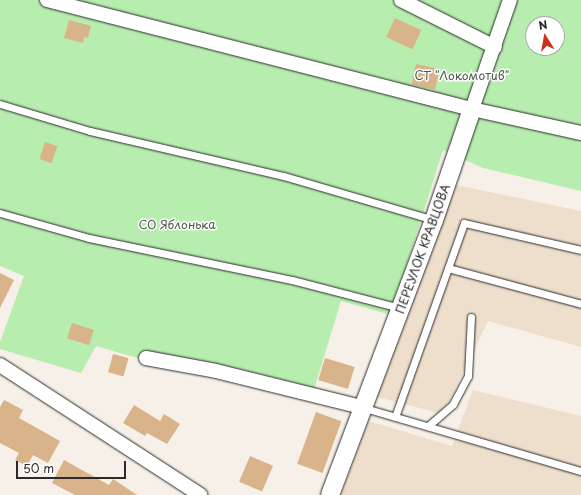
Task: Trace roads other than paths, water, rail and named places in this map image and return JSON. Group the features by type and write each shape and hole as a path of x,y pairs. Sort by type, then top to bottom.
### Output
{"street":[{"path":"47,0 472,109 581,133"},
{"path":"401,0 495,47"},
{"name":"ПЕРЕУЛОК КРАВЦОВА","path":"330,495 365,408 434,220 510,0"},
{"path":"146,358 223,372 365,408"},
{"path":"0,365 200,495"}],"lane":[{"path":"0,104 90,131 284,176 434,220"},
{"path":"0,213 89,238 292,280 401,308"},
{"path":"395,417 464,223 581,250"},
{"path":"448,268 581,304"},
{"path":"428,426 453,404 468,376 471,316"},
{"path":"365,408 581,471"}],"park label":[{"name":"СТ \"Локомотив\"","path":"462,76"},
{"name":"СО Яблонька","path":"177,225"}]}
